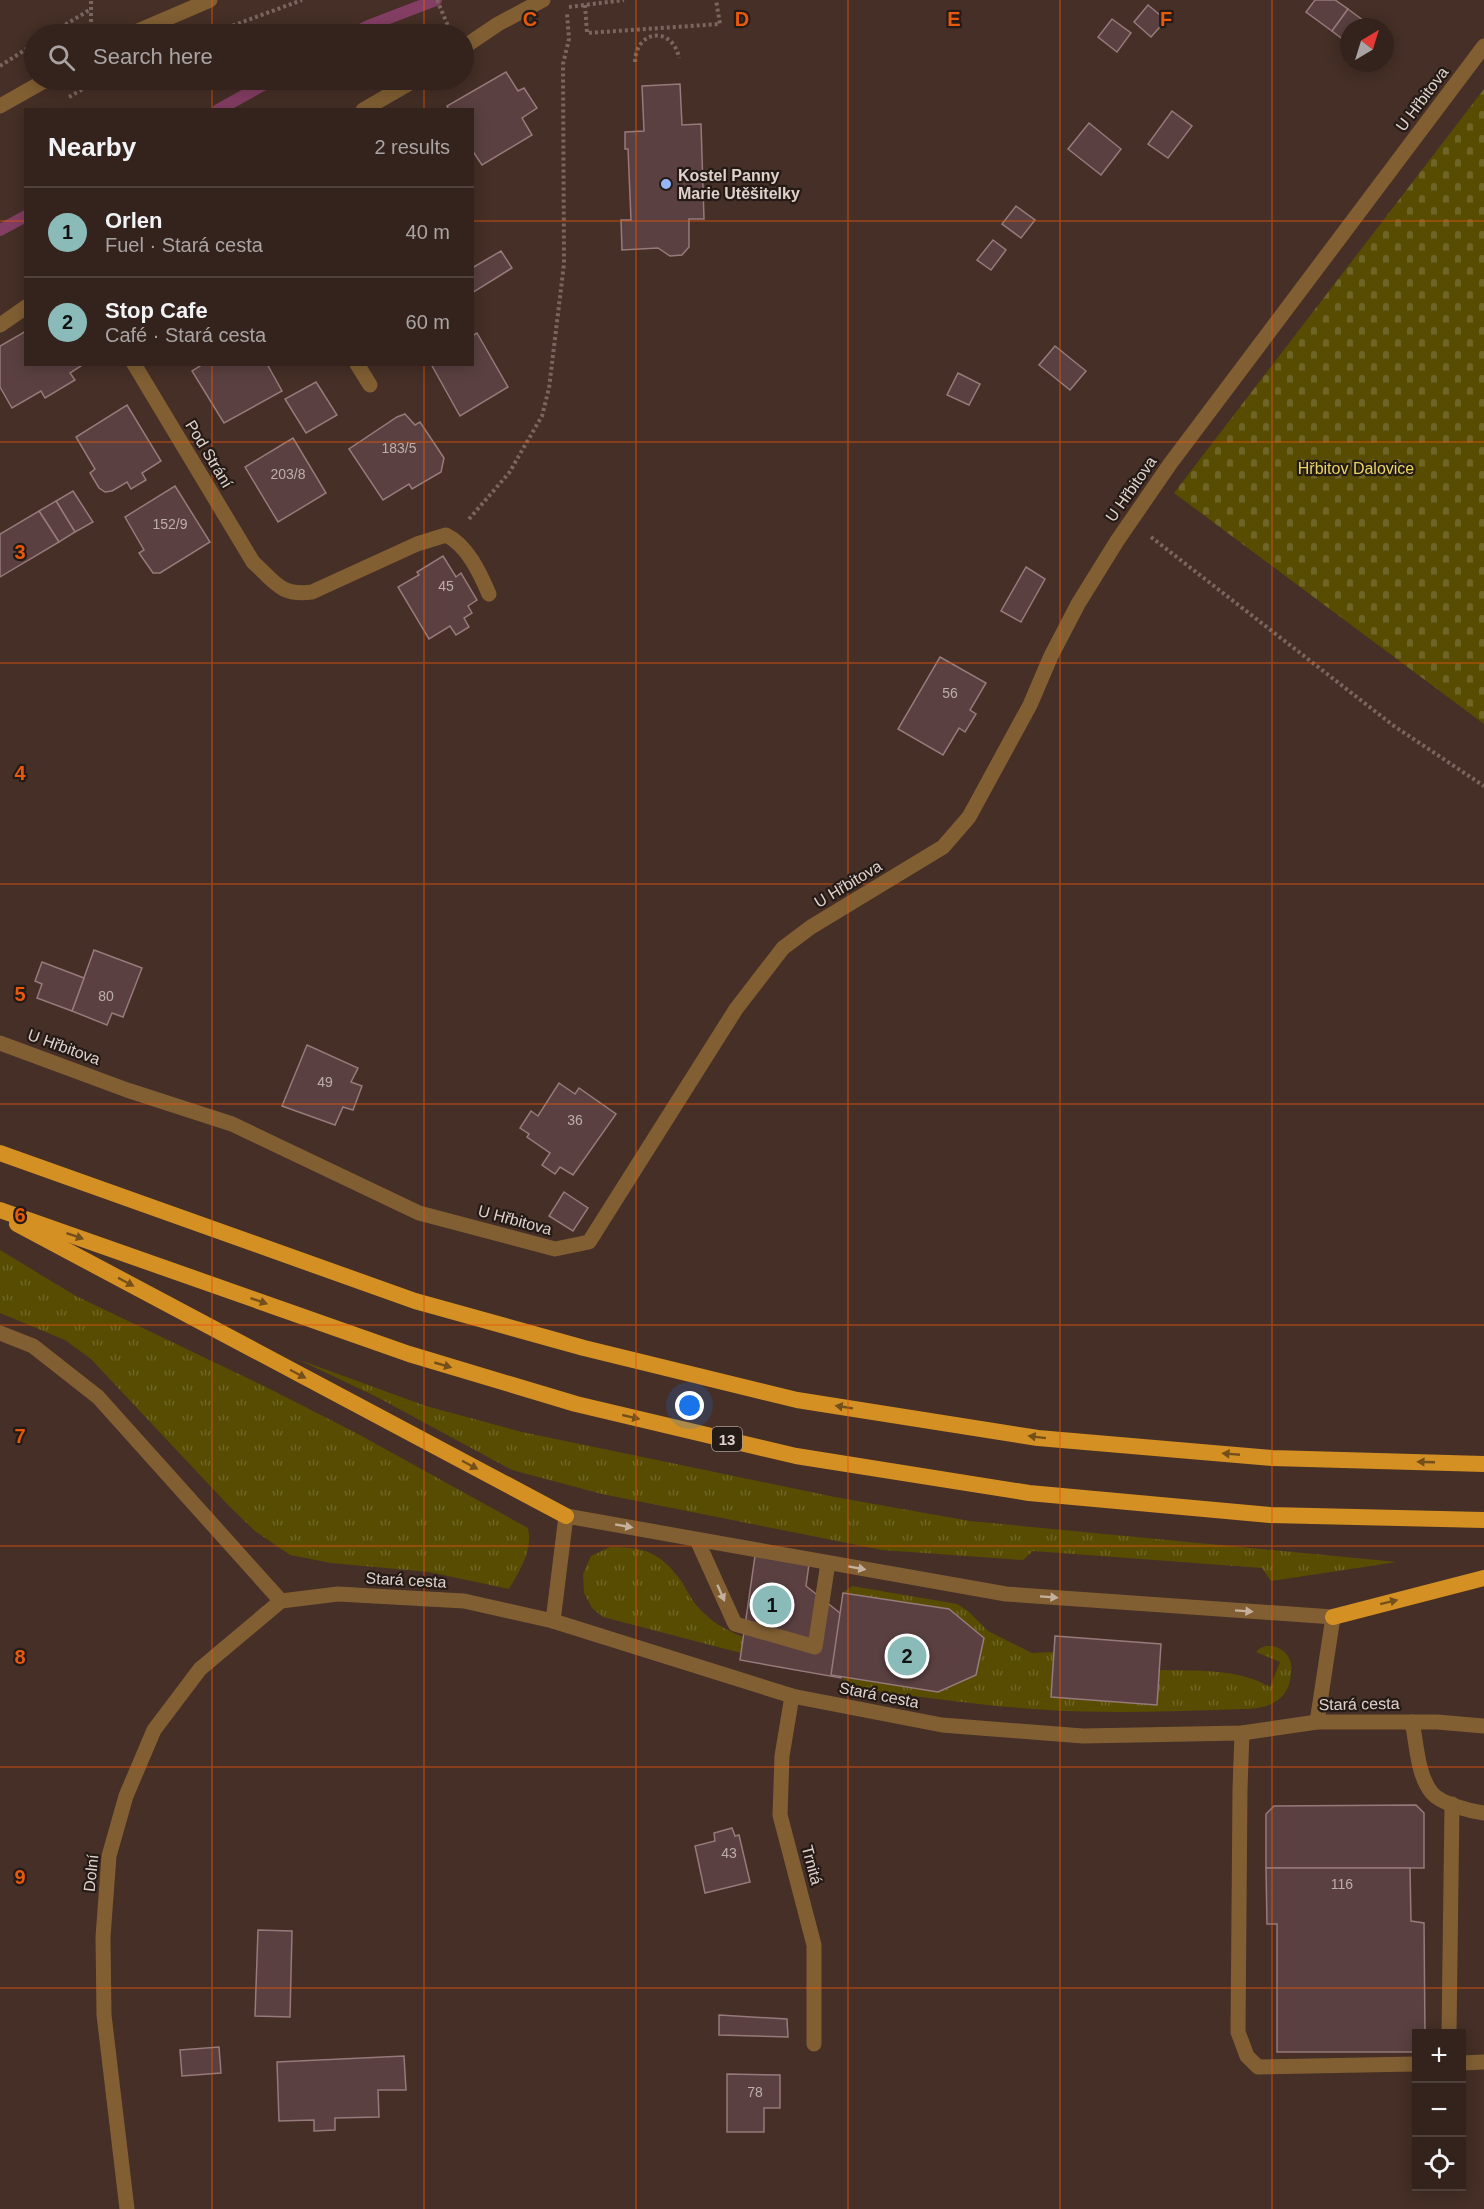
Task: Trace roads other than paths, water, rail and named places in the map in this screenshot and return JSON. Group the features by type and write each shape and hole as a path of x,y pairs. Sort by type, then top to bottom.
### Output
{"highway":[{"path":"0,1153 415,1301 584,1348 797,1400 1038,1438 1272,1458 1484,1464"},
{"name":"13","path":"0,1210 409,1354 576,1404 796,1456 1029,1493 1270,1515 1484,1520"},
{"path":"0,1216 566,1516"},
{"path":"1333,1617 1484,1578"}],"street":[{"path":"154,24 210,0"},
{"path":"474,40 498,24 543,0"},
{"name":"U Hřbitova","path":"0,1043 127,1090 232,1124 419,1213 555,1249 589,1242 736,1009 783,948 811,927 943,847 969,817 1030,705 1078,604 1130,522 1170,464 1484,46"},
{"path":"0,106 28,90"},
{"path":"366,108 398,90"},
{"path":"0,325 24,308"},
{"name":"Pod Strání","path":"135,366 253,562 281,589 294,594 312,592 417,544 446,535 458,540 482,577 489,594"},
{"path":"358,366 370,385"},
{"path":"0,1333 33,1346 98,1396 281,1601"},
{"path":"553,1621 566,1516 1006,1594 1333,1617 1317,1722"},
{"path":"698,1540 735,1624 814,1647 828,1563"},
{"name":"Stará cesta","path":"281,1601 338,1594 464,1601 553,1621 792,1696 942,1725 1083,1736 1242,1733 1317,1722 1412,1722 1484,1726"},
{"name":"Dolní","path":"127,2209 104,2015 103,1937 109,1856 126,1796 154,1730 200,1670 281,1601"},
{"name":"Trnitá","path":"792,1696 782,1756 780,1815 814,1945 814,2044"},
{"path":"1412,1722 1423,1777 1433,1794 1466,1810 1484,1813"},
{"path":"1242,1733 1239,1801 1238,2032 1247,2056 1258,2067 1412,2064"},
{"path":"1449,2029 1452,1804"},
{"path":"1466,2062 1484,2062"}],"waterway":[{"path":"373,24 436,0"},
{"path":"222,108 254,90"},
{"path":"0,230 24,217"}],"place":[{"name":"Kostel Panny Marie Utěšitelky","path":"666,184"},
{"name":"Orlen","path":"772,1605"},
{"name":"Stop Cafe","path":"907,1656"}],"park label":[{"name":"Hřbitov Dalovice","path":"1356,468"}]}
